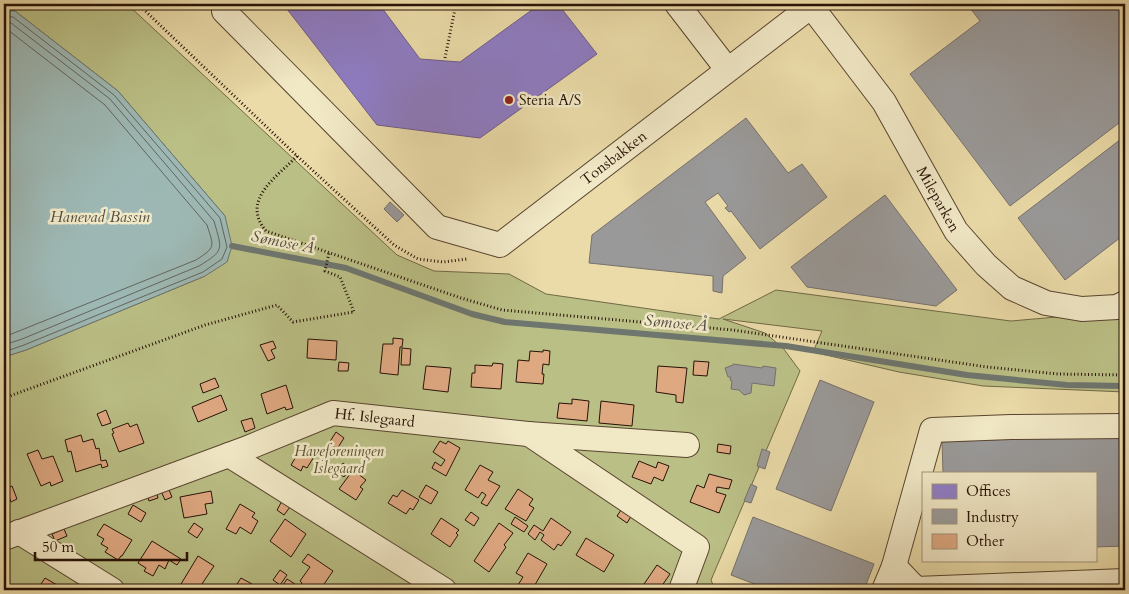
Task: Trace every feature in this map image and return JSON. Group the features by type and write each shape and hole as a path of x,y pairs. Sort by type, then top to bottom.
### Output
{"street":[{"path":"678,4 727,69"},
{"name":"Tonsbakken","path":"500,245 812,5"},
{"name":"Mileparken","path":"812,5 884,102 956,231 986,265 1012,288 1046,303 1082,309 1116,307 1125,303"},
{"path":"224,11 437,227 500,245"},
{"name":"Hf. Islegaard","path":"11,535 229,455 333,412 528,434 687,445"},
{"path":"884,590 894,566 932,430 1125,426"},
{"name":"Hf. Islegaard","path":"528,434 697,547 681,590"},
{"path":"229,455 444,590"},
{"path":"11,535 112,590"},
{"path":"894,566 916,589 1125,581"}],"path":[{"path":"138,4 297,156 394,245 418,259 442,262 467,260 500,245"},
{"path":"445,58 456,4"},
{"path":"297,156 264,190 257,201 256,212 259,224 266,231 328,255 502,310 733,330 987,367 1058,374 1125,375"},
{"path":"4,398 205,325 277,305 293,322 354,312 340,277 325,271 328,255"}],"green space":[{"name":"Haveforeningen Islegaard","path":"4,4 127,4 397,255 434,271 509,274 546,294 719,319 776,290 1011,321 1125,311 1125,392 983,386 899,372 813,352 822,331 723,319 765,333 783,348 800,371 711,580 715,590 4,590 4,357 26,350 205,276 225,216 118,91 15,11 4,11"}],"water":[{"name":"Hanevad Bassin","path":"4,11 15,11 118,91 225,216 232,246 227,262 205,276 26,350 4,357"}],"building: Offices":[{"path":"283,4 379,4 420,59 460,62 540,4 558,4 597,54 480,138 377,125"}],"building: Industry":[{"path":"967,4 1125,4 1125,132 1119,123 1010,206 910,74 980,21"},
{"path":"746,118 788,173 802,164 827,197 760,249 731,211 729,212 725,208 728,206 718,193 705,202 746,258 723,276 722,293 713,291 713,276 589,263 592,235"},
{"path":"1125,136 1125,234 1065,280 1018,218"},
{"path":"885,195 957,290 936,306 807,287 791,267"},
{"path":"390,202 404,215 397,222 384,209"},
{"path":"733,364 776,368 774,386 752,383 751,393 744,395 739,390 731,389 731,377 728,377 725,368"},
{"path":"820,380 874,402 831,511 776,489"},
{"path":"1125,434 1125,546 1096,547 1096,472 943,472 942,442"},
{"path":"762,449 770,452 765,469 757,466"},
{"path":"751,484 757,487 751,503 744,501"},
{"path":"753,517 874,564 864,590 770,590 731,575"}],"building: Other":[{"path":"393,338 403,339 402,347 400,347 398,375 380,373 383,344 393,344"},
{"path":"308,339 337,341 336,360 307,358"},
{"path":"273,341 276,348 271,350 275,358 268,361 260,345"},
{"path":"402,348 411,349 410,365 401,365"},
{"path":"543,350 550,351 549,365 543,364 543,384 516,382 518,360 529,361 530,351 543,352"},
{"path":"694,361 709,362 707,376 693,375"},
{"path":"339,362 349,363 348,371 338,371"},
{"path":"493,363 503,364 501,389 471,387 472,373 475,373 475,365 492,366"},
{"path":"426,366 451,368 448,392 423,389"},
{"path":"658,366 687,368 683,403 676,402 676,395 656,392"},
{"path":"215,378 219,387 203,393 200,384"},
{"path":"286,385 293,408 286,410 285,407 267,414 261,394"},
{"path":"221,395 227,410 198,422 192,407"},
{"path":"572,399 589,401 587,421 557,418 559,403 572,404"},
{"path":"601,401 634,405 632,426 599,423"},
{"path":"106,410 111,423 102,426 97,414"},
{"path":"252,418 255,428 245,432 241,421"},
{"path":"128,423 130,427 137,424 144,443 119,452 112,429"},
{"path":"336,432 344,438 337,449 329,443"},
{"path":"81,435 83,442 93,439 96,449 99,448 101,461 106,460 108,466 102,468 101,464 76,472 71,451 68,452 65,440"},
{"path":"440,441 446,444 448,441 460,448 446,476 432,468 435,462 441,466 445,460 433,452"},
{"path":"718,444 731,446 730,454 717,452"},
{"path":"307,446 317,452 307,468 303,466 301,471 291,465 300,450 304,452"},
{"path":"38,450 42,459 53,456 63,481 51,486 50,482 41,486 27,454"},
{"path":"639,461 656,468 658,462 669,466 663,481 654,477 651,484 632,477"},
{"path":"343,463 350,468 344,477 337,472"},
{"path":"480,465 493,472 488,480 500,486 487,506 481,503 486,495 482,492 478,498 465,490"},
{"path":"353,470 366,480 360,487 363,489 356,500 339,489"},
{"path":"709,474 732,480 729,489 717,487 716,492 726,495 719,513 690,502 697,485 704,488"},
{"path":"5,480 8,488 12,486 17,499 11,502 10,499 4,501"},
{"path":"167,485 172,497 165,500 160,489"},
{"path":"426,485 438,492 431,504 419,497"},
{"path":"518,489 533,499 529,505 534,508 526,521 505,509"},
{"path":"402,490 419,500 413,510 410,508 406,514 388,503 393,495 397,497"},
{"path":"156,491 158,498 149,501 147,494"},
{"path":"211,491 213,503 205,504 207,514 184,518 180,497"},
{"path":"282,501 290,507 284,515 277,510"},
{"path":"240,504 255,513 252,517 258,521 251,534 240,527 236,534 226,529"},
{"path":"133,505 146,513 141,522 128,514"},
{"path":"623,507 633,513 627,523 617,516"},
{"path":"471,512 479,518 474,526 465,520"},
{"path":"515,517 528,526 524,532 511,524"},
{"path":"441,518 459,530 450,547 431,534"},
{"path":"551,518 571,532 561,546 558,544 554,550 541,540 544,535 540,532 535,540 528,534 534,525 543,531"},
{"path":"285,519 306,534 291,557 270,541"},
{"path":"194,523 203,529 197,538 188,532"},
{"path":"499,523 513,533 489,572 474,561"},
{"path":"104,524 132,540 118,560 105,552 108,548 101,544 104,539 97,535"},
{"path":"64,529 67,536 55,541 52,534"},
{"path":"586,538 614,555 604,572 576,555"},
{"path":"152,541 181,559 177,565 169,560 165,569 159,565 153,576 144,571 146,568 138,563"},
{"path":"528,553 547,564 532,590 518,585 523,577 516,573"},
{"path":"308,554 333,571 320,590 297,590 302,583 300,581 310,567 302,562"},
{"path":"198,556 214,566 198,590 190,590 181,584"},
{"path":"657,565 670,574 659,590 640,590"},
{"path":"280,570 287,575 280,585 273,580"},
{"path":"45,578 57,585 54,590 37,590"},
{"path":"241,578 252,584 248,590 237,584"},
{"path":"287,579 295,584 291,590 281,588"},
{"path":"556,585 565,590 553,590"}],"waterway":[{"name":"Sømose Å","path":"232,246 346,268 472,314 505,322 786,346 967,375 1067,385 1125,386"}],"place":[{"name":"Steria A/S","path":"509,100"}]}
